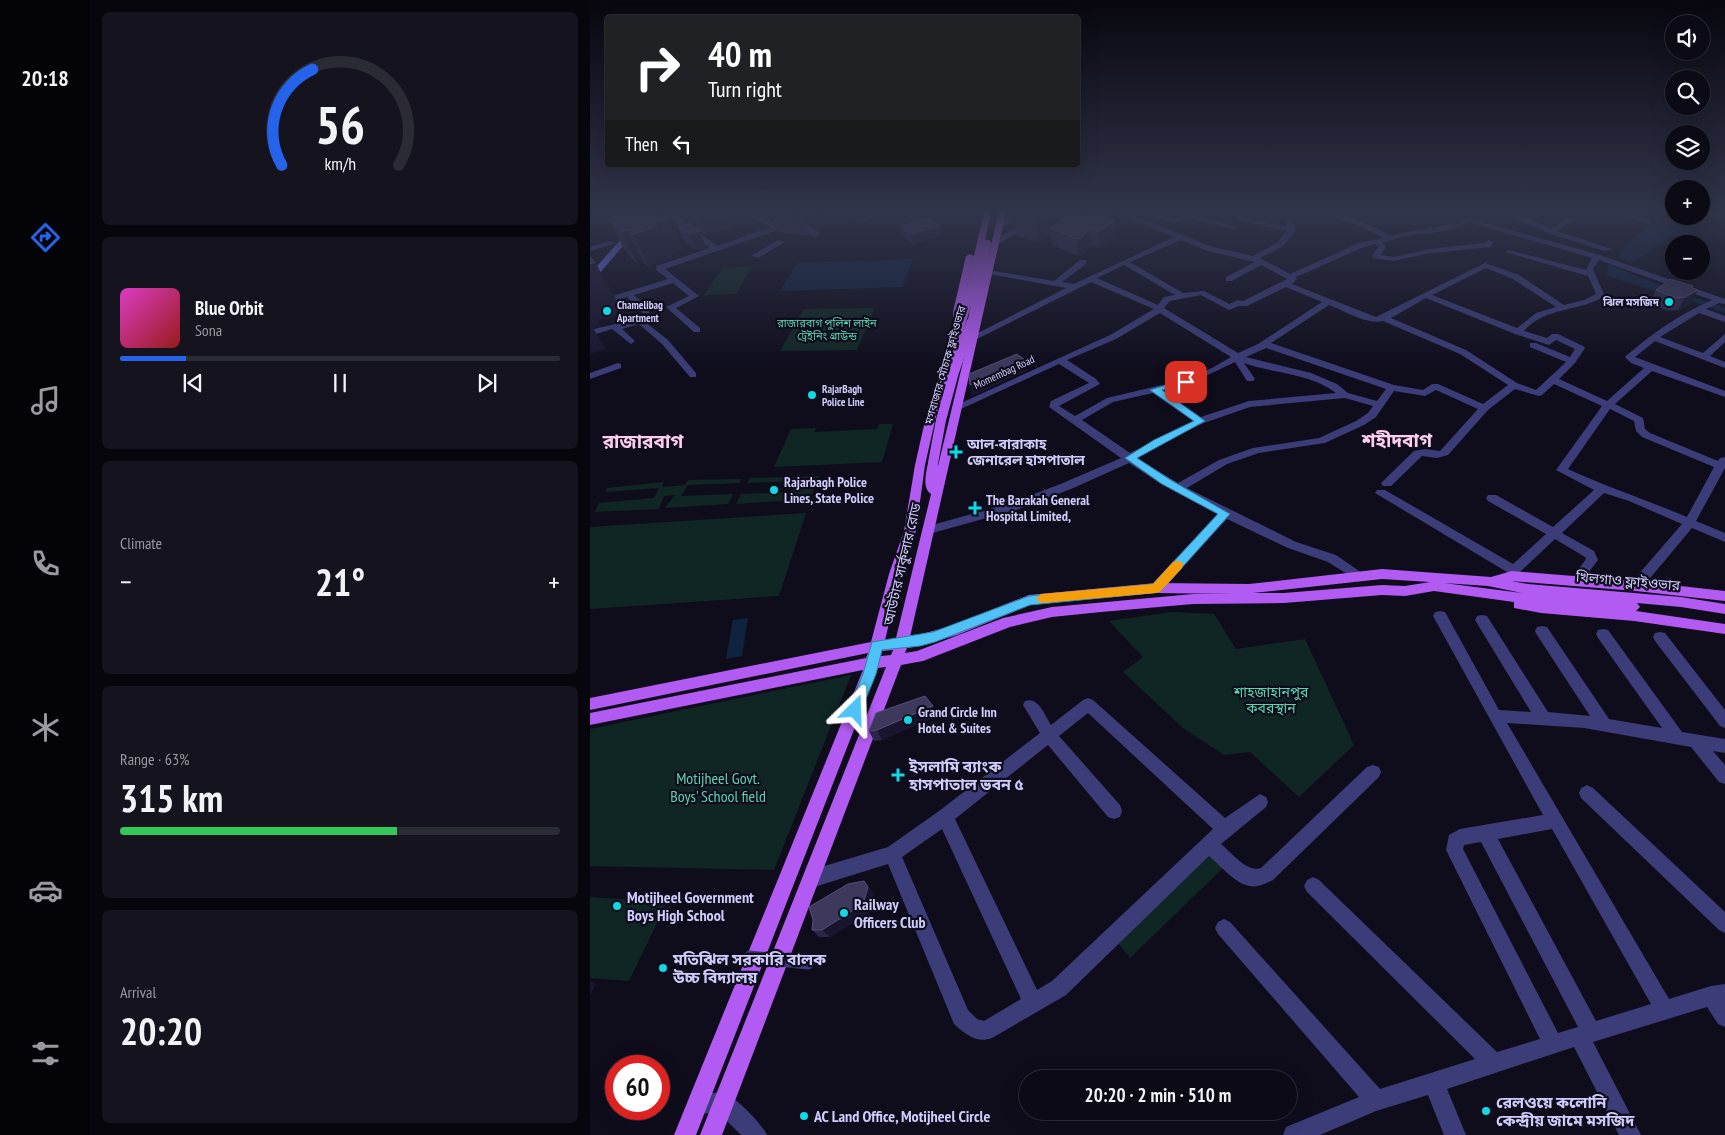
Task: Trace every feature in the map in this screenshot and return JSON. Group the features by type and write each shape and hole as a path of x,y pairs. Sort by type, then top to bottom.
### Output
{"main road":[{"path":"590,279 602,265"},
{"name":"আউটার সার্কুলার রোড","path":"685,1135 873,663 895,574 910,531 920,465 932,412 958,335 957,306 967,265"},
{"name":"মগবাজার-মৌচাক ফ্লাইওভার","path":"958,335 972,288 976,265"},
{"name":"মগবাজার-মৌচাক ফ্লাইওভার","path":"935,495 932,490 931,481 941,420 954,372 971,325 983,265"},
{"name":"আউটার সার্কুলার রোড","path":"711,1135 902,644 929,530 935,495 991,265"},
{"path":"958,335 974,338"},
{"path":"1490,588 1513,573 1575,582 1636,586 1725,599"},
{"path":"590,704 877,646 902,644 935,637 1029,600 1156,588 1249,589 1382,574 1529,593"},
{"path":"590,719 936,651 1008,622 1052,612 1193,599 1284,598 1382,590 1405,591 1434,586 1490,588 1525,606 1634,616 1725,629"},
{"name":"খিলগাও ফ্লাইওভার","path":"1529,593 1680,602 1725,599"},
{"name":"খিলগাও ফ্লাইওভার","path":"1529,593 1725,616"}],"street":[{"path":"667,265 659,268 696,297 672,305 670,308 697,330"},
{"path":"1056,283 1079,265"},
{"path":"974,338 1118,265"},
{"path":"1129,265 1186,296 1200,292 1204,293 1228,307 1238,303 1244,304 1321,265"},
{"path":"1230,279 1251,265"},
{"path":"1266,265 1329,301 1376,320 1384,318 1424,295 1485,265 1533,286 1562,307"},
{"path":"1557,265 1590,274"},
{"path":"1518,332 1526,321 1545,312 1584,303 1600,295 1590,274 1589,269 1592,265"},
{"path":"1620,265 1722,301"},
{"path":"990,272 1077,287"},
{"path":"1092,279 1158,308 1237,357 1252,363 1288,370 1330,383 1345,395"},
{"path":"590,306 629,294 641,287 673,280"},
{"path":"629,294 646,311"},
{"path":"1384,318 1463,352 1514,385 1538,394 1572,361 1580,348 1555,336 1549,342 1518,332 1424,295"},
{"name":"Momembag Road","path":"957,408 1113,337 1154,314 1167,299 1186,296"},
{"path":"1075,420 1110,400 1186,382 1214,370 1261,346 1329,301"},
{"path":"1722,301 1698,309 1652,337 1630,357 1725,394"},
{"path":"1698,309 1725,319"},
{"path":"617,328 640,321 665,342 693,375"},
{"path":"590,333 612,326 617,328 631,341"},
{"path":"1507,334 1572,361"},
{"path":"1652,337 1725,365"},
{"path":"1704,357 1725,337"},
{"path":"1261,346 1267,346 1392,388 1425,393 1435,386 1484,408"},
{"path":"1237,357 1250,379"},
{"path":"1060,360 1095,383 1053,406 1100,439 1178,488 1225,514 1298,547 1332,558 1358,576"},
{"path":"590,376 618,366"},
{"path":"1650,366 1608,405 1561,470 1602,489 1633,498 1725,538"},
{"path":"1552,379 1639,420 1639,428 1646,435 1723,462 1690,524 1636,586"},
{"path":"1514,385 1484,408 1444,453 1440,455 1423,451 1418,453 1384,488 1513,573 1552,534 1602,489"},
{"path":"1178,488 1223,462 1257,450 1321,441 1360,423 1372,415 1392,388"},
{"path":"1155,390 1200,421"},
{"path":"929,530 1015,506 1068,486 1130,458 1200,421 1256,402 1345,395 1379,405"},
{"path":"1492,498 1592,557 1575,582"},
{"path":"1156,588 1225,514"},
{"path":"1440,616 1554,821 1665,1010"},
{"path":"1482,620 1543,718"},
{"path":"1542,631 1604,724"},
{"path":"1602,634 1678,738"},
{"path":"1660,637 1725,722"},
{"path":"811,879 892,854 945,817 1088,704 1225,829"},
{"path":"1030,705 1049,735 1114,811"},
{"path":"1495,716 1543,718 1604,724 1725,746"},
{"path":"1696,741 1725,777"},
{"path":"1209,844 1244,875 1257,878 1267,874 1373,772"},
{"path":"1587,793 1725,924"},
{"path":"892,854 960,1017 972,1028 985,1031 1059,988 1225,829 1260,802"},
{"path":"945,817 1032,1002"},
{"path":"1553,1044 1454,850 1455,842 1460,837 1554,821"},
{"path":"1486,834 1585,1034 1630,1135"},
{"path":"1313,886 1494,1064"},
{"path":"1224,928 1376,1101"},
{"path":"750,957 808,963"},
{"path":"1294,1135 1376,1101 1585,1034 1718,995 1725,1017"},
{"path":"1434,1083 1455,1135"},
{"path":"698,1103 724,1104 756,1135"}],"green space":[{"path":"753,266 736,294 704,295 722,268"},
{"name":"রাজারবাগ পুলিশ লাইন ট্রেইনিং গ্রাউন্ড","path":"875,308 857,350 780,351 804,309"},
{"path":"879,424 893,424 882,462 774,467 791,429 816,428 815,432 877,429"},
{"path":"819,476 810,499 736,504 741,494 792,492 797,481 747,483 750,478"},
{"path":"742,479 739,483 688,485 681,496 733,494 728,504 665,508 675,495 664,496 659,509 595,512 599,503 654,498 659,488 605,492 607,488 664,482 662,487 685,485 688,480"},
{"path":"806,513 779,596 590,609 590,527"},
{"name":"শাহজাহানপুর কবরস্থান","path":"1171,612 1214,614 1236,649 1305,639 1354,745 1299,797 1250,752 1224,755 1183,728 1123,672 1143,657 1109,621"},
{"name":"Motijheel Govt. Boys' School field","path":"851,675 774,870 590,866 590,729"},
{"path":"1212,852 1225,866 1130,958 1115,939"},
{"path":"590,897 667,902 629,981 590,978"}],"water":[{"path":"796,265 911,265 903,287 780,291"},
{"path":"1608,265 1610,265 1654,283 1725,308 1725,313 1666,292 1654,291 1606,274"},
{"path":"748,618 742,656 726,659 733,620"}],"building":[{"path":"1669,280 1673,280 1693,286 1692,288 1698,290 1685,297 1676,298 1656,290"},
{"path":"1017,354 1025,360 970,385 969,374"},
{"path":"925,696 933,706 877,730 869,731 876,713"},
{"path":"864,881 868,887 863,904 822,930 812,930 813,920 809,907 848,884"}],"slow traffic":[{"path":"1041,599 1156,588 1177,565"}],"place":[{"name":"ঝিল মসজিদ","path":"1669,302"},
{"name":"Chamelibag Apartment","path":"607,311"},
{"name":"RajarBagh Police Line","path":"812,395"},
{"name":"আল-বারাকাহ জেনারেল হাসপাতাল","path":"956,452"},
{"name":"Rajarbagh Police Lines, State Police","path":"774,490"},
{"name":"The Barakah General Hospital Limited,","path":"975,508"},
{"name":"Grand Circle Inn Hotel & Suites","path":"908,720"},
{"name":"ইসলামি ব্যাংক হাসপাতাল ভবন ৫","path":"898,775"},
{"name":"Motijheel Government Boys High School","path":"617,906"},
{"name":"Railway Officers Club","path":"844,913"},
{"name":"মতিঝিল সরকারি বালক উচ্চ বিদ্যালয়","path":"663,968"},
{"name":"রেলওয়ে কলোনি কেন্দ্রীয় জামে মসজিদ","path":"1486,1111"},
{"name":"AC Land Office, Motijheel Circle","path":"804,1116"}],"district":[{"name":"শহীদবাগ","path":"1397,440"},
{"name":"রাজারবাগ","path":"643,441"}],"route":[{"path":"855,710 869,674 877,646 902,644 935,637 1029,600 1156,588 1225,514 1165,482 1130,458 1172,434 1200,421 1155,390 1186,382"}]}
